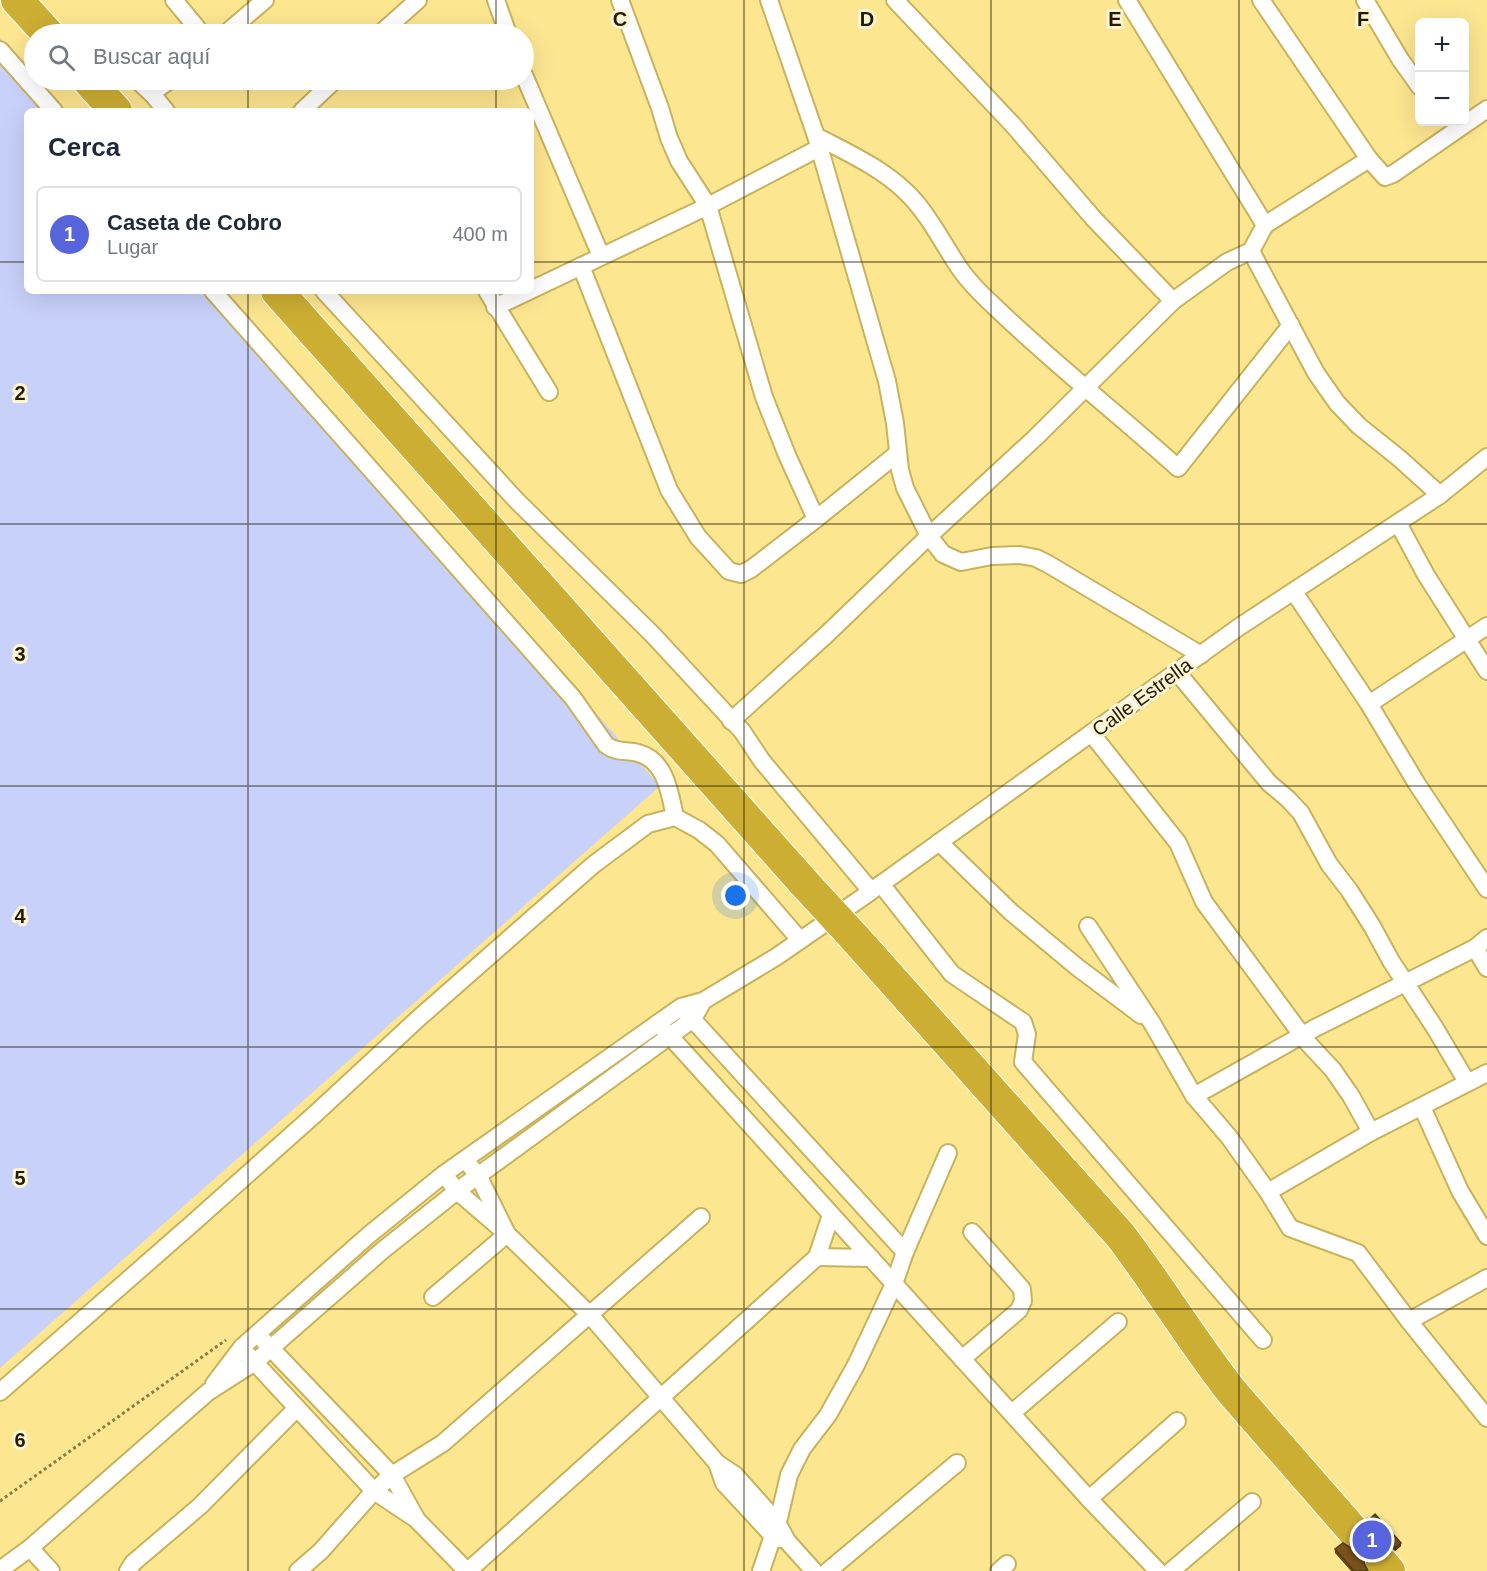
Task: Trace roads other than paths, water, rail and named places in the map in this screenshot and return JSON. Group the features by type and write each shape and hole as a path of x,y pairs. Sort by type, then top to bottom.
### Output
{"highway":[{"path":"17,0 39,24"},
{"path":"97,90 113,108"},
{"path":"280,294 1120,1235 1213,1368 1356,1534"}],"street":[{"path":"174,0 194,24"},
{"path":"237,24 265,0"},
{"path":"391,24 418,0"},
{"path":"496,0 504,24"},
{"path":"620,0 669,138 680,161 708,206 764,397 816,519"},
{"path":"769,0 818,142 887,381 905,488 929,536 943,554 961,562 992,556 1020,555 1042,561 1202,655"},
{"path":"895,0 1013,125 1094,219 1173,301"},
{"path":"1127,0 1265,225"},
{"path":"1261,0 1369,159 1385,177 1448,127 1487,109"},
{"path":"1365,0 1415,81"},
{"path":"0,50 24,77"},
{"path":"35,90 51,108"},
{"path":"147,90 163,108"},
{"path":"153,96 156,90"},
{"path":"305,108 324,90"},
{"path":"530,90 601,256"},
{"path":"534,288 708,206 818,142"},
{"path":"818,142 868,164 905,191 934,228 962,271 992,304 1085,389 1178,468 1291,325"},
{"path":"731,721 826,635 1085,389 1173,301 1227,262 1251,251 1265,225 1369,159"},
{"path":"1251,251 1316,373 1337,403 1359,426 1440,495"},
{"path":"581,266 669,490 698,537 729,572 741,574 751,569 898,453"},
{"path":"216,294 573,698 606,746 611,749 638,753 654,763 668,783 675,817"},
{"path":"327,294 517,501 653,635 742,731 762,761 952,974 1023,1022 1027,1034 1023,1062 1263,1340"},
{"path":"488,294 549,392"},
{"path":"495,307 522,294"},
{"name":"Calle Estrella","path":"687,1013 800,940 1177,672 1440,495 1487,457"},
{"path":"1398,523 1426,575 1487,671"},
{"path":"1294,592 1369,704 1417,784 1487,889"},
{"path":"1369,704 1487,626"},
{"path":"1177,672 1269,783 1301,813 1329,864 1372,926 1467,1082"},
{"path":"1091,733 1178,843 1204,902 1302,1035 1333,1070 1371,1132"},
{"path":"0,1392 203,1215 429,1009 585,872 648,824 675,817 699,830 717,844 800,940"},
{"path":"939,842 1011,912 1077,967 1152,1023"},
{"path":"1088,926 1152,1023 1194,1096 1229,1137 1290,1228 1358,1253 1487,1418"},
{"path":"1194,1096 1302,1035 1481,943 1487,968"},
{"path":"208,1392 236,1342 258,1333 370,1234 444,1174 658,1023 687,1013"},
{"path":"0,1570 30,1548 208,1392 255,1362 383,1250 477,1175 669,1037 687,1013"},
{"path":"687,1013 905,1252"},
{"path":"658,1023 1089,1499 1158,1571"},
{"path":"1268,1192 1371,1132 1487,1073"},
{"path":"1422,1107 1460,1191 1487,1236"},
{"path":"761,1571 779,1533 789,1476 796,1460 828,1415 856,1365 894,1284 905,1252 948,1154"},
{"path":"465,1159 477,1175 507,1234"},
{"path":"444,1174 457,1191 507,1234 590,1315 717,1463 735,1475 779,1533 814,1571"},
{"path":"236,1342 374,1491 417,1520 467,1571 817,1257 831,1215"},
{"path":"298,1571 321,1551 374,1491 392,1475 443,1443 701,1217"},
{"path":"962,1359 1019,1310 1023,1301 1022,1289 972,1232"},
{"path":"370,1234 383,1250"},
{"path":"433,1297 507,1234"},
{"path":"817,1257 871,1258"},
{"path":"1409,1321 1487,1278"},
{"path":"1012,1413 1118,1322"},
{"path":"258,1333 392,1475 417,1520"},
{"path":"128,1571 133,1563 200,1506 297,1408"},
{"path":"1089,1499 1177,1421"},
{"path":"828,1571 957,1463"},
{"path":"1171,1571 1252,1502"},
{"path":"30,1548 51,1571"}],"place":[{"name":"Caseta de Cobro","path":"1372,1540"}]}
